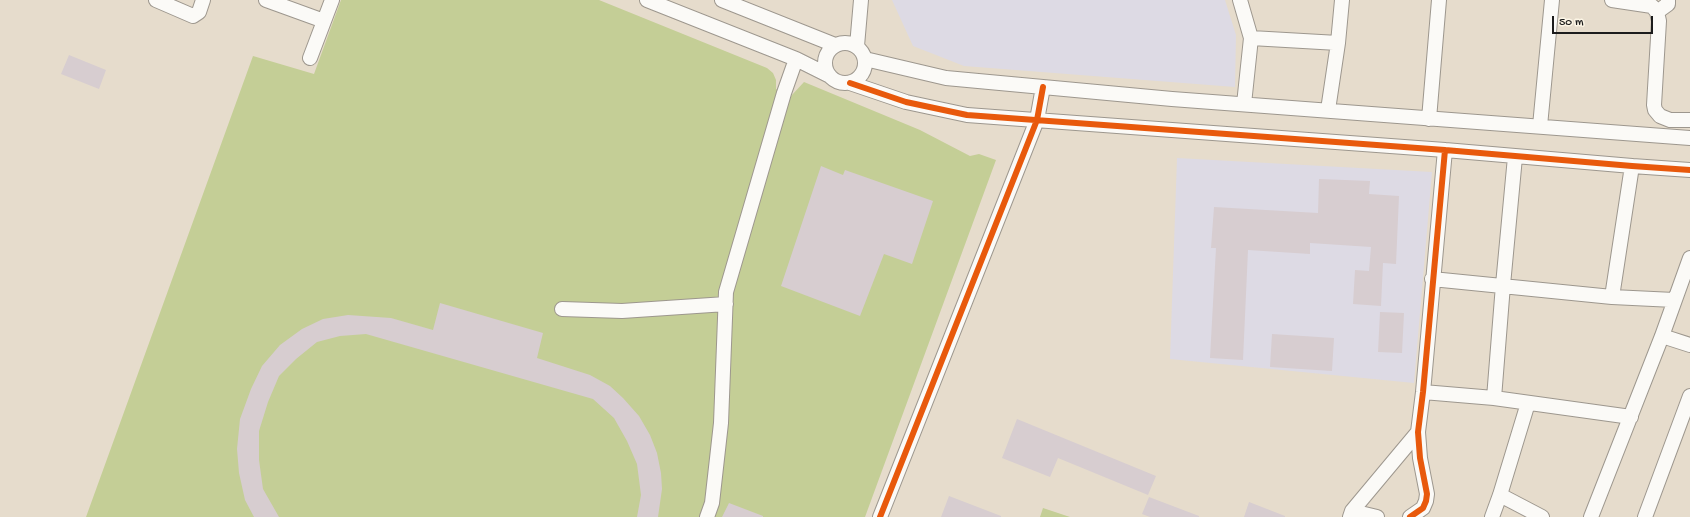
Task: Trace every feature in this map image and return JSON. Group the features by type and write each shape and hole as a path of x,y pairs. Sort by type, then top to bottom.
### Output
{"street":[{"path":"156,0 193,16 199,12 203,0"},
{"path":"266,0 324,21"},
{"path":"310,58 332,0"},
{"path":"647,0 796,59 842,83 850,83 906,102 967,115 1445,150 1515,157 1690,170"},
{"path":"722,0 836,45"},
{"path":"857,46 861,0"},
{"path":"1240,0 1251,38 1244,104"},
{"path":"1328,110 1338,43 1342,0"},
{"path":"1429,119 1439,0"},
{"path":"1540,126 1552,0"},
{"path":"1612,0 1652,6 1657,12 1659,21 1654,105 1655,110 1660,116 1670,120 1690,120"},
{"path":"1657,12 1668,4 1668,0"},
{"path":"1251,38 1338,43"},
{"path":"830,76 826,68 825,61 827,53 836,45 850,43 857,46 862,51 865,59 865,69 862,75 857,80 850,83"},
{"path":"707,517 712,503 721,423 726,292 784,93 796,59"},
{"path":"865,59 946,78 1429,119 1690,138"},
{"path":"880,517 1037,120 1044,87"},
{"path":"1410,517 1423,508 1427,494 1420,458 1418,432 1445,150"},
{"path":"1494,398 1502,285 1515,157"},
{"path":"1612,297 1632,166"},
{"path":"1591,517 1662,336 1690,258"},
{"path":"1432,278 1612,297 1674,300"},
{"path":"562,309 622,312 726,304"},
{"path":"1662,336 1690,345"},
{"path":"1423,392 1494,398 1631,417"},
{"path":"1645,517 1690,396"},
{"path":"1492,517 1528,403"},
{"path":"1351,514 1418,432"},
{"path":"1500,495 1542,517"},
{"path":"1351,514 1376,517"}],"shaded area":[{"path":"892,0 1225,0 1236,35 1235,87 964,66 913,46"},
{"path":"1177,158 1432,172 1414,383 1170,359"}],"green space":[{"path":"341,0 599,0 767,68 773,73 776,80 776,89 791,96 804,82 920,130 970,156 979,154 996,160 865,517 86,517 253,56 314,74"},
{"path":"1043,508 1070,517 1040,517"}],"building":[{"path":"69,55 106,70 99,89 61,74"},
{"path":"821,166 843,175 845,170 933,201 912,264 884,254 860,316 781,286"},
{"path":"1319,179 1370,181 1369,194 1399,196 1396,264 1383,263 1381,306 1353,304 1355,270 1369,271 1371,247 1310,243 1310,254 1248,250 1243,360 1210,358 1216,248 1211,248 1214,207 1318,213"},
{"path":"440,303 543,333 537,358 590,375 610,386 623,398 639,416 650,435 657,453 661,473 662,489 658,517 637,517 641,495 637,464 627,441 614,418 593,399 366,334 340,336 317,342 296,359 279,376 268,402 259,431 259,460 263,489 279,517 254,517 245,500 239,473 237,449 240,419 251,389 262,366 280,345 302,329 323,319 348,315 391,318 433,330"},
{"path":"1380,312 1404,313 1402,353 1378,352"},
{"path":"1272,334 1334,338 1332,371 1270,367"},
{"path":"1017,419 1156,476 1148,495 1058,458 1050,477 1002,458"},
{"path":"949,496 1001,516 1001,517 941,517"},
{"path":"1149,497 1199,517 1150,517 1142,514"},
{"path":"1249,502 1285,516 1285,517 1244,517"},
{"path":"729,503 763,516 763,517 722,517"}],"cycle path":[{"path":"850,83 906,102 967,115 1445,150 1690,170"},
{"path":"880,517 1037,120 1043,87"},
{"path":"1410,517 1423,508 1427,494 1420,458 1418,432 1445,150"}]}
